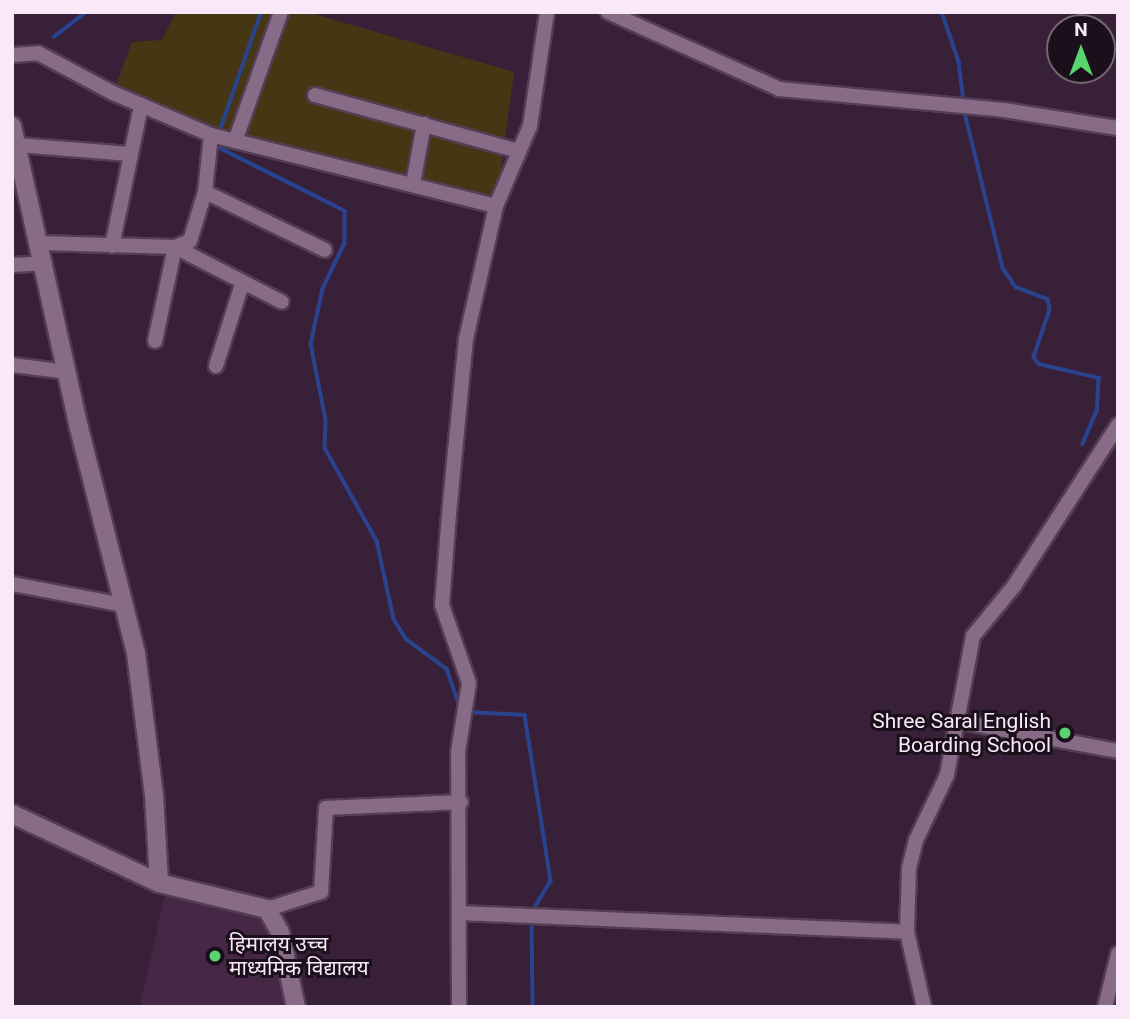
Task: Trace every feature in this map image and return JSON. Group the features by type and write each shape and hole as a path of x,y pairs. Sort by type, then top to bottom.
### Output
{"street":[{"path":"235,141 281,12"},
{"path":"459,1007 461,802 458,752 468,683 442,605 466,339 496,206 530,126 547,12"},
{"path":"608,12 779,89 1004,110 1118,128"},
{"path":"12,55 38,53 141,106 211,135 496,206"},
{"path":"315,95 519,151"},
{"path":"112,246 141,106"},
{"path":"413,184 424,124"},
{"path":"12,126 136,653 154,795 159,883"},
{"path":"41,243 176,247 190,241 205,192 211,135"},
{"path":"18,145 130,154"},
{"path":"205,192 325,250"},
{"path":"176,247 242,284 282,302"},
{"path":"155,341 176,247"},
{"path":"12,265 45,263"},
{"path":"216,366 242,284"},
{"path":"12,365 68,372"},
{"path":"924,1007 907,932 909,868 916,840 947,775 973,636 1014,586 1118,425"},
{"path":"12,584 124,605"},
{"path":"956,721 1118,751"},
{"path":"12,814 159,883 267,909 321,892 326,808 461,802"},
{"path":"267,909 279,932 296,1007"},
{"path":"460,914 907,932"},
{"path":"1105,1007 1118,954"}],"shaded area":[{"path":"176,12 307,12 514,72 496,206 211,135 113,93 132,42 162,40"},
{"name":"हिमालय उच्च माध्यमिक विद्यालय","path":"165,894 262,917 275,936 290,1007 140,1007"}],"waterway":[{"path":"54,37 86,12"},
{"path":"221,127 261,12"},
{"path":"942,12 959,62 964,102"},
{"path":"964,109 1003,268 1016,287 1048,299 1050,310 1034,357 1039,364 1099,378 1097,411 1083,444"},
{"path":"218,147 345,211 345,243 323,289 311,344 326,420 325,448 377,541 394,619 406,639 447,669 460,706"},
{"path":"468,712 525,715 551,881 533,911"},
{"path":"532,921 533,1007"}],"place":[{"name":"Shree Saral English Boarding School","path":"1065,733"},
{"name":"हिमालय उच्च माध्यमिक विद्यालय","path":"215,956"}]}
